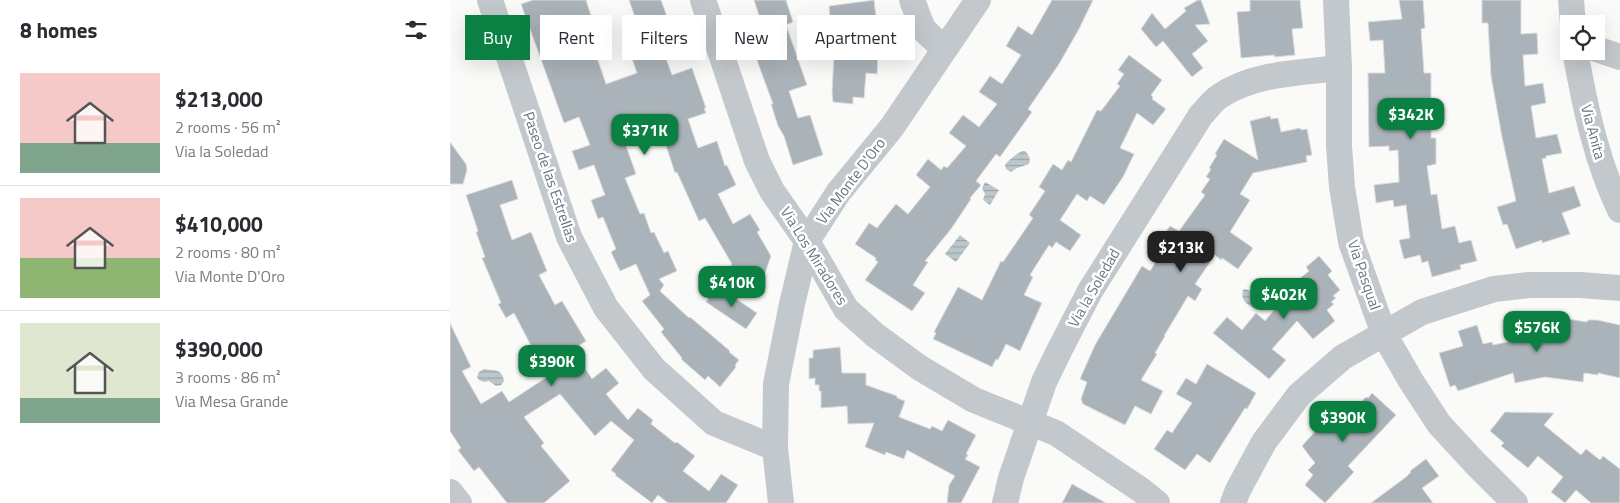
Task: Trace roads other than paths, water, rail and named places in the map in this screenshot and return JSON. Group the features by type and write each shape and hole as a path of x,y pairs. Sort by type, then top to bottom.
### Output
{"street":[{"name":"Paseo de las Estrellas","path":"490,0 569,237 606,308 654,369 714,423 774,448"},
{"name":"Via Los Miradores","path":"704,0 757,161 772,191 807,241 846,309 875,335 920,368 974,400 1056,433 1142,490 1157,503"},
{"path":"912,0 923,29 944,49"},
{"name":"Via Monte D'Oro","path":"780,503 774,448 776,384 807,241 838,193 892,126 978,0"},
{"name":"Via Pasqual","path":"1336,0 1339,68 1339,146 1342,188 1352,242 1384,334 1439,424 1515,503"},
{"path":"1571,0 1572,15"},
{"path":"1605,52 1620,57"},
{"name":"Via Anita","path":"1577,60 1585,106 1601,164 1620,210"},
{"name":"Via la Soledad","path":"1005,503 1011,478 1048,374 1090,291 1201,115 1218,97 1243,85 1261,79 1339,68"},
{"path":"1233,503 1264,442 1299,395 1342,357 1422,312 1494,289 1530,285 1580,285 1620,288"},
{"path":"450,492 459,503"}]}
